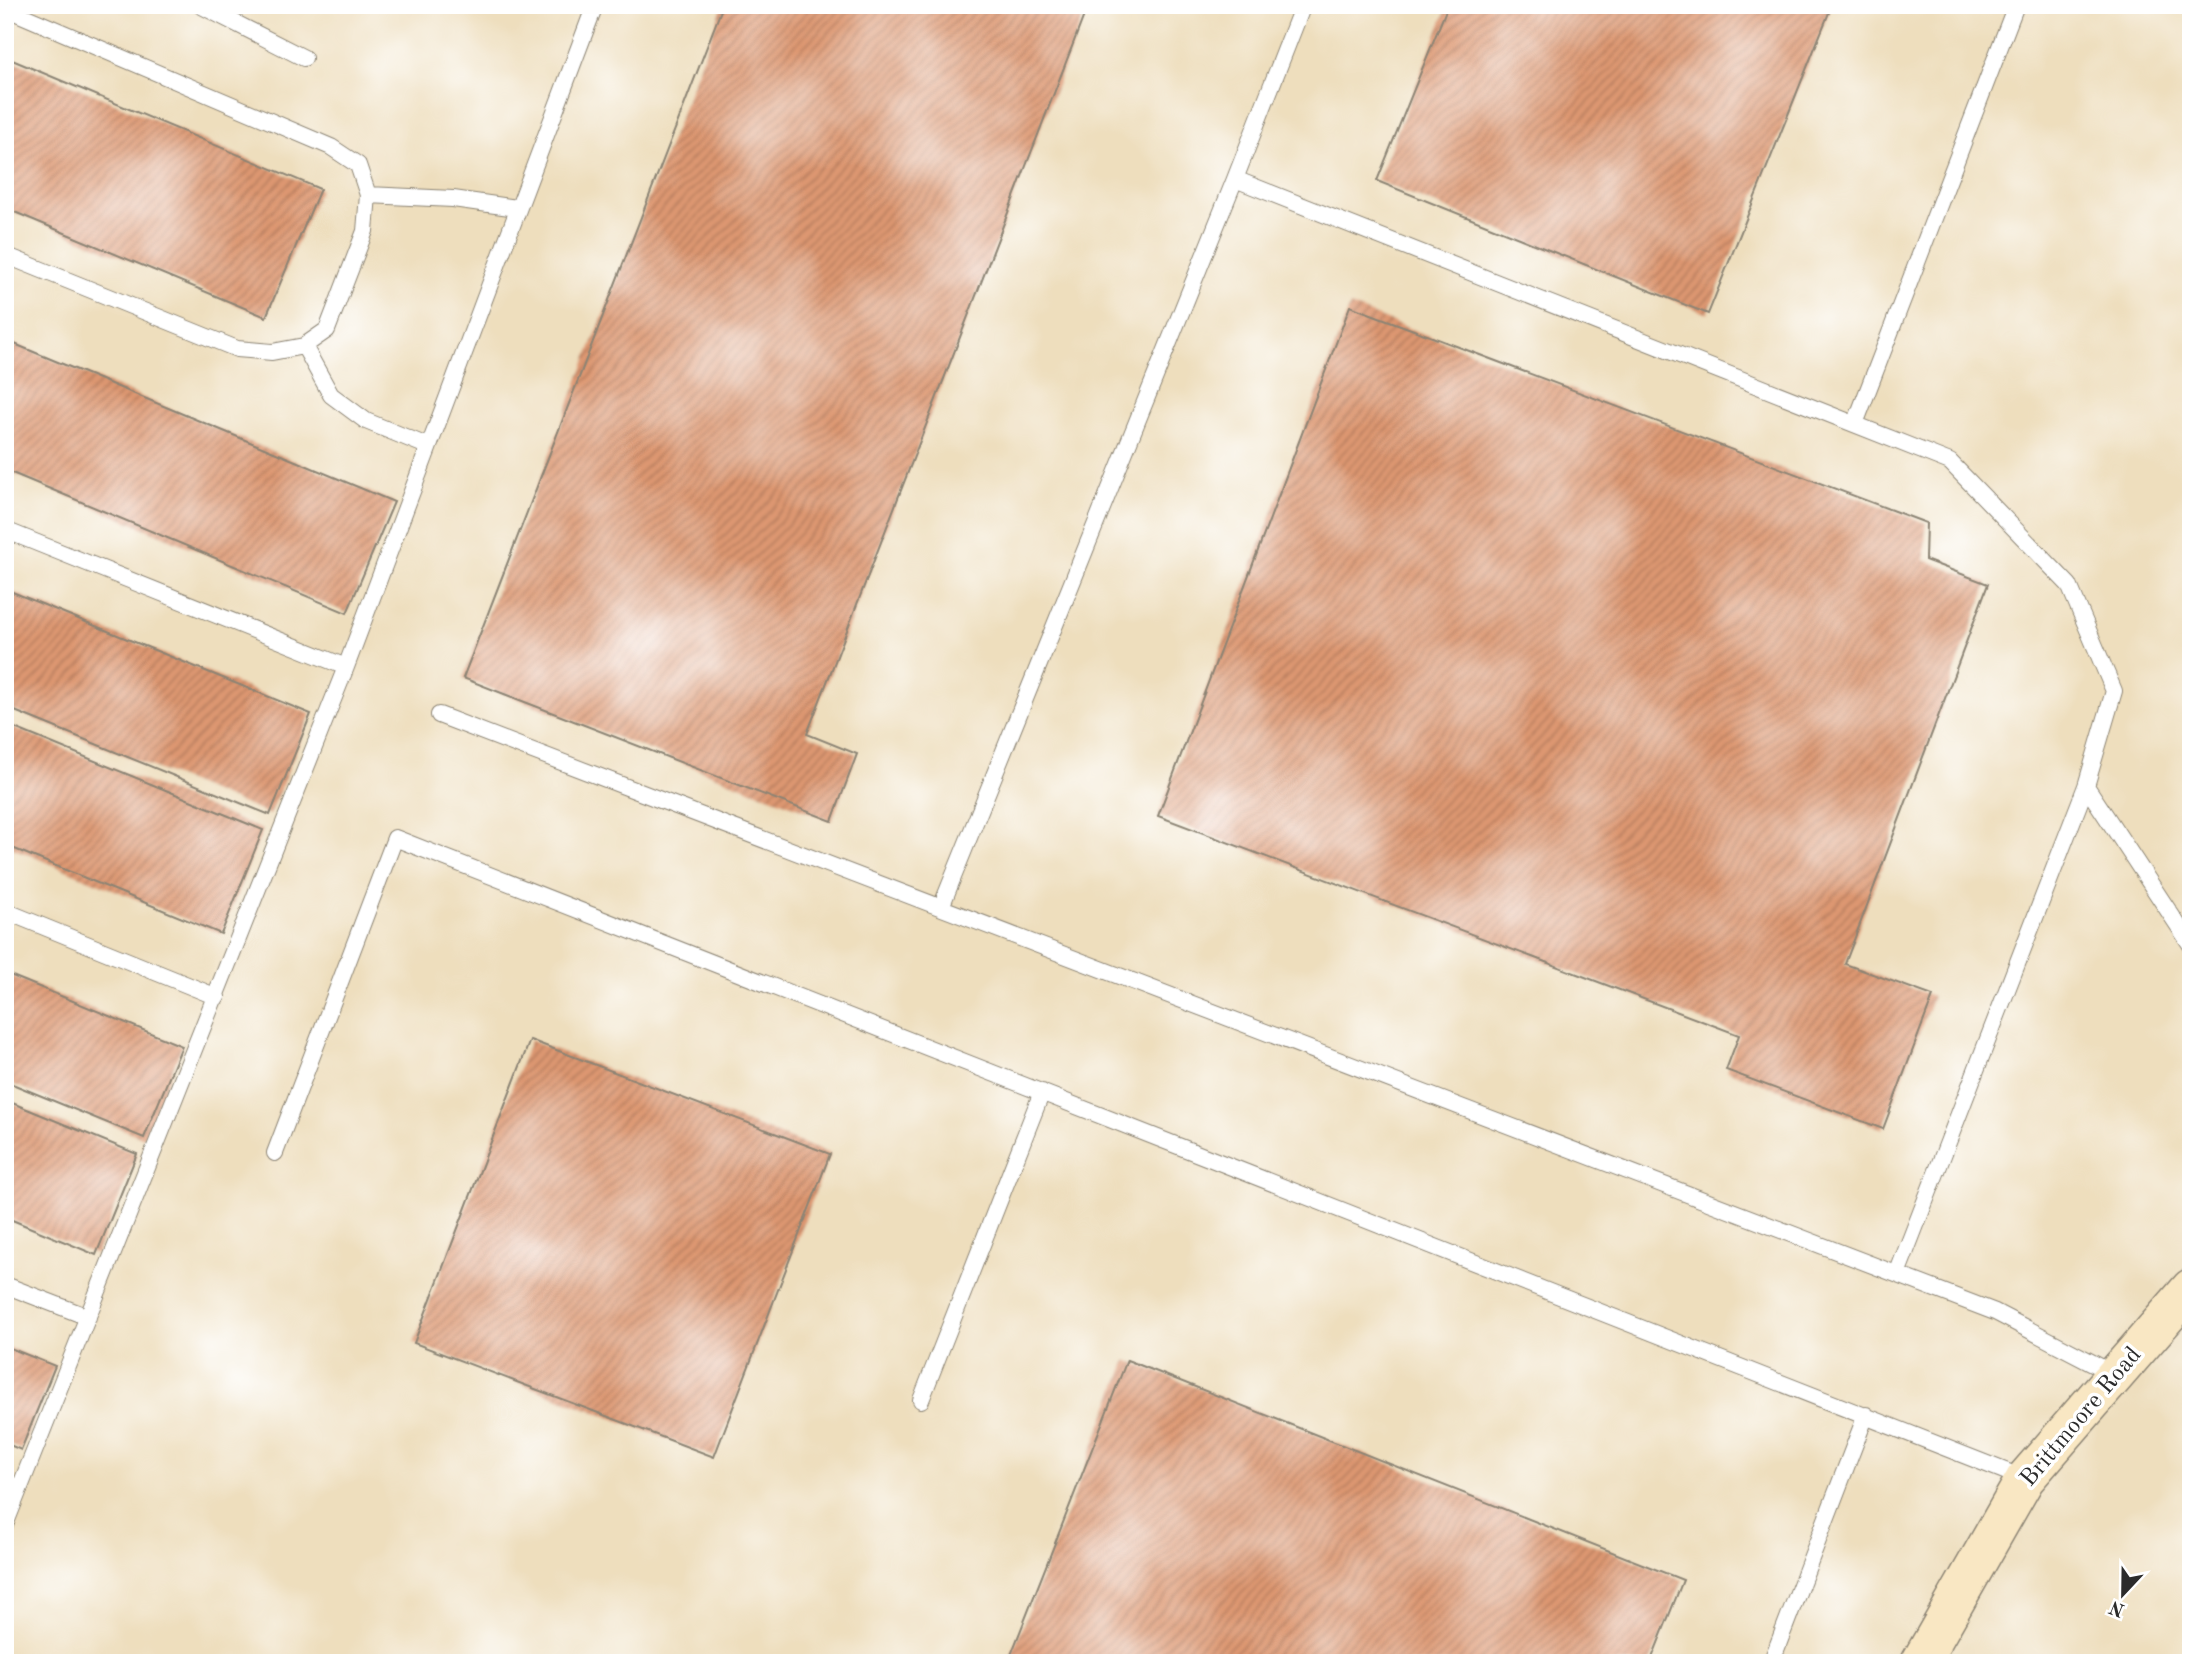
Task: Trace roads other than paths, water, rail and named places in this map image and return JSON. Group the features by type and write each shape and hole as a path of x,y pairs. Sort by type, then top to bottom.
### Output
{"main road":[{"name":"Brittmoore Road","path":"1920,1663 2025,1479 2191,1288"}],"lane":[{"path":"200,5 303,58"},
{"path":"5,1525 346,667 595,5"},
{"path":"941,907 1303,5"},
{"path":"1855,424 2016,5"},
{"path":"5,8 331,147 358,165 368,195 365,231 327,330 304,346 272,352 237,349 5,255"},
{"path":"1235,180 1950,461 2069,585 2114,691 2086,786 1897,1274"},
{"path":"368,195 453,199 517,208"},
{"path":"304,346 331,395 366,421 427,446"},
{"path":"5,530 346,667"},
{"path":"439,715 1995,1311 2114,1374"},
{"path":"2086,786 2191,945"},
{"path":"275,1153 396,838 2025,1479"},
{"path":"5,911 217,997"},
{"path":"921,1400 1042,1092"},
{"path":"5,1285 88,1317"},
{"path":"1771,1663 1866,1415"}]}
